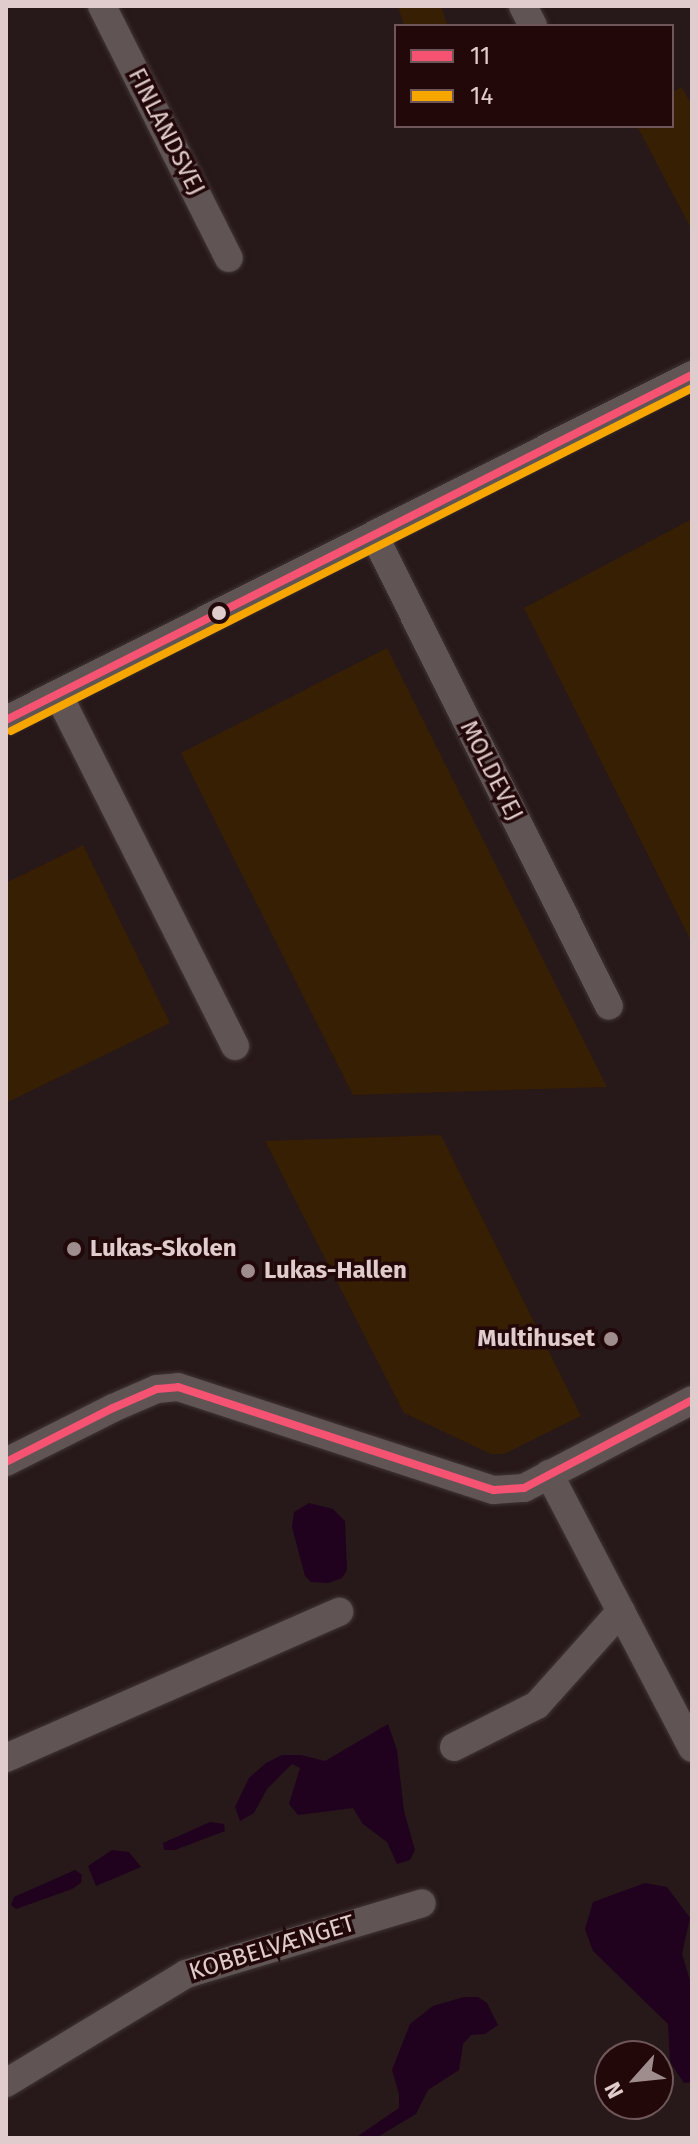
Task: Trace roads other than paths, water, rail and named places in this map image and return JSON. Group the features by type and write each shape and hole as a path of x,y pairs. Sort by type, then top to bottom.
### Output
{"street":[{"name":"FINLANDSVEJ","path":"102,6 229,258"},
{"path":"523,6 532,24"},
{"path":"6,720 692,375"},
{"name":"MOLDEVEJ","path":"374,535 609,1006"},
{"path":"58,694 235,1046"},
{"path":"6,1462 113,1408 157,1389 178,1387 494,1490 524,1488 692,1400"},
{"path":"549,1474 692,1748"},
{"path":"454,1747 537,1705 621,1611"},
{"path":"6,1758 339,1612"},
{"name":"KOBBELVÆNGET","path":"6,2083 186,1974 422,1903"}],"place":[{"name":"Lukas-Skolen","path":"74,1249"},
{"name":"Lukas-Hallen","path":"248,1271"},
{"name":"Multihuset","path":"611,1339"}]}
